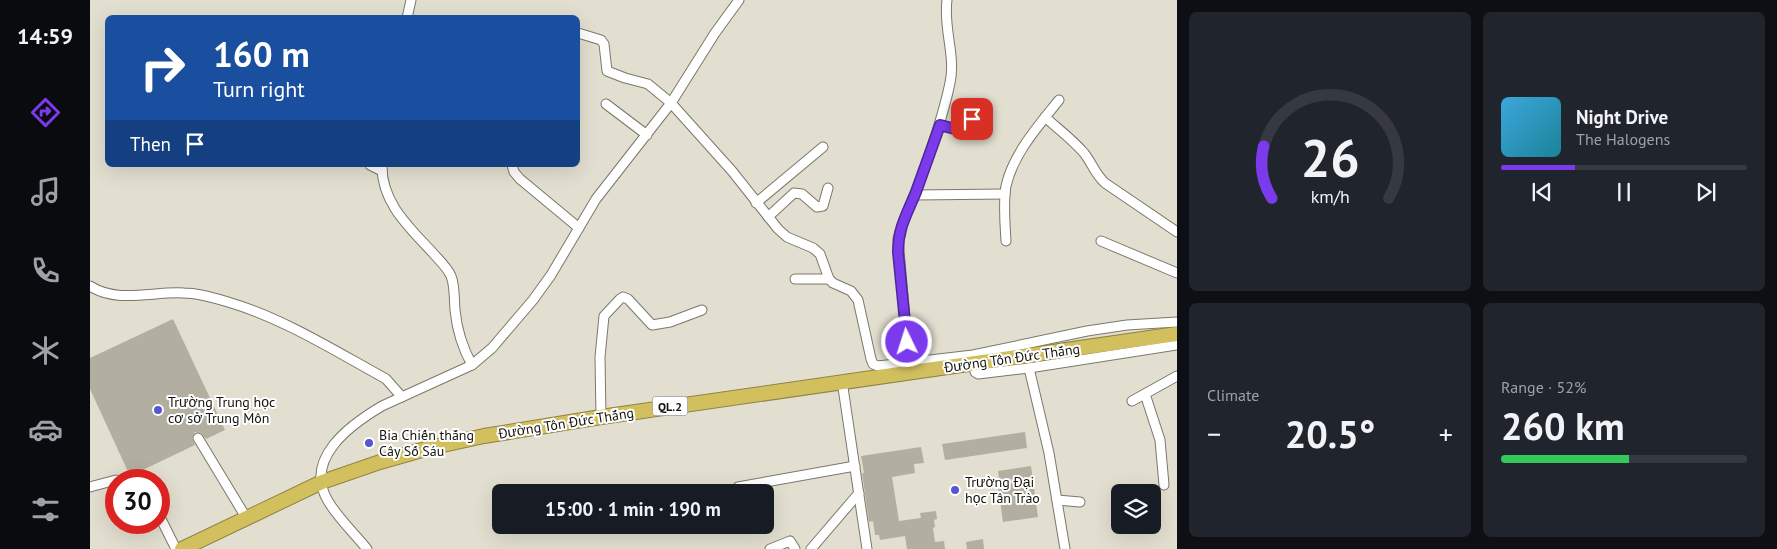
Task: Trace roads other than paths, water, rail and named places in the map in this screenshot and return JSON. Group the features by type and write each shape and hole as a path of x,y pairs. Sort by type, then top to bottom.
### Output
{"highway":[{"name":"Đường Tôn Đức Thắng","path":"182,549 322,482 429,448 484,436 973,359 1177,334"}],"street":[{"path":"362,547 327,499 322,482 323,461 344,433 369,414 472,365 492,348 533,300 551,275 596,199 671,103 715,33 739,0"},
{"path":"906,363 906,330 898,239 901,226 940,125 950,81 952,65 945,12 947,0"},
{"path":"408,2 408,15"},
{"path":"580,34 600,40 604,44 607,71 648,84 671,103 732,171 756,203 787,237 813,248 820,254 829,279 833,283 851,291 858,300 873,364 878,366 973,359 1087,331 1110,332 1127,325 1177,322"},
{"path":"1006,241 1005,194 1006,185 1014,163 1044,118 1059,100"},
{"path":"606,104 647,134"},
{"path":"940,125 956,129 964,128 981,106"},
{"path":"1044,118 1071,138 1086,155 1097,176 1105,183 1177,232"},
{"path":"756,203 823,147"},
{"path":"513,167 520,179 579,228"},
{"path":"382,168 392,206 399,217 445,266 452,277 458,333 472,365"},
{"path":"768,217 794,194 802,194 818,207 823,206 828,188"},
{"path":"914,195 1005,194"},
{"path":"1100,242 1177,273"},
{"path":"795,280 829,279"},
{"path":"90,286 115,295 136,296 186,293 228,302 278,320 379,375 386,379 402,397"},
{"path":"601,417 600,357 604,316 620,299 623,297 628,299 652,325 670,322 702,310"},
{"path":"973,359 974,372 978,374 1177,345"},
{"path":"1029,368 1049,453 1065,549"},
{"path":"1132,401 1177,376"},
{"path":"842,381 867,549"},
{"path":"1145,394 1160,440 1164,485"},
{"path":"198,438 247,518"},
{"path":"755,484 855,466"},
{"path":"90,487 105,483"},
{"path":"811,549 859,493"},
{"path":"1057,500 1080,502"},
{"path":"168,534 176,549"},
{"path":"770,549 790,541 796,549"}],"place":[{"name":"Trường Trung học cơ sở Trung Môn","path":"158,410"},
{"name":"Bia Chiến thắng Cây Số Sáu","path":"369,443"},
{"name":"Trường Đại học Tân Trào","path":"955,490"}]}
